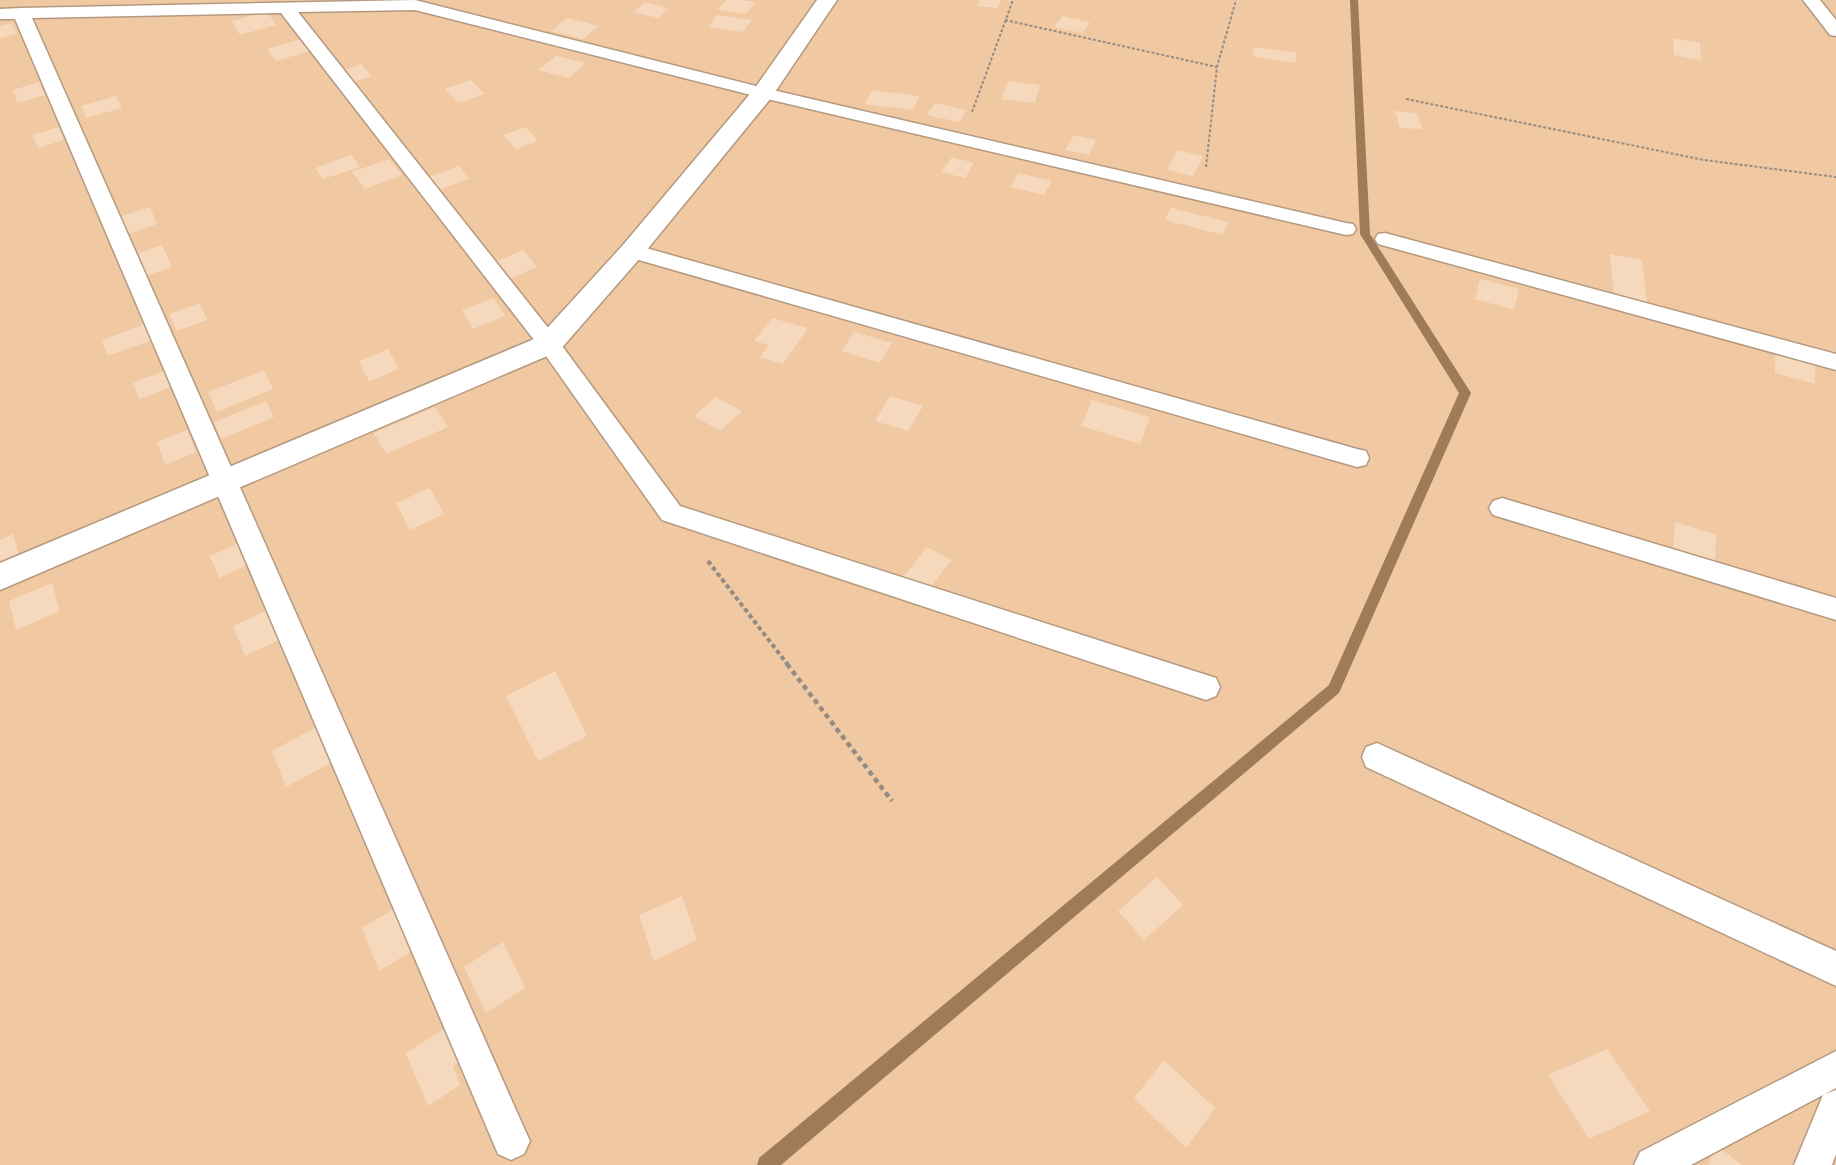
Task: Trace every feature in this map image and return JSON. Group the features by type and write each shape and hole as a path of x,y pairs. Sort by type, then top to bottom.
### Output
{"street":[{"path":"0,577 549,344 632,251 763,93 827,0"}],"lane":[{"path":"1810,0 1836,31"},
{"path":"511,1141 224,482 10,14 415,5 763,93 1204,194 1346,229"},
{"path":"285,7 549,344 671,513 1206,687"},
{"path":"1385,239 1836,362"},
{"path":"632,251 1357,458"},
{"path":"1502,508 1836,609"},
{"path":"1377,757 1836,969"},
{"path":"1653,1165 1836,1069"},
{"path":"1813,1165 1836,1108"}],"path":[{"path":"963,138 1013,0"},
{"path":"1204,194 1217,67 1236,0"},
{"path":"1005,20 1217,67"},
{"path":"1406,99 1704,160 1836,177"},
{"path":"671,513 892,801"}],"shaded area":[{"path":"0,0 1836,0 1836,1165 0,1165"}],"building":[{"path":"726,0 755,2 746,14 718,10"},
{"path":"980,0 1001,0 998,8 977,6"},
{"path":"645,2 669,8 658,18 633,12"},
{"path":"267,11 276,25 240,35 232,21"},
{"path":"717,15 752,20 743,32 708,27"},
{"path":"1062,16 1090,22 1082,33 1054,27"},
{"path":"567,18 599,26 583,39 551,31"},
{"path":"12,23 17,34 0,38 0,26"},
{"path":"1673,38 1700,43 1701,60 1674,55"},
{"path":"301,39 310,51 276,61 267,49"},
{"path":"1254,47 1297,53 1295,63 1252,56"},
{"path":"556,56 586,63 569,78 538,70"},
{"path":"362,64 371,76 348,84 338,72"},
{"path":"471,80 484,94 458,103 445,89"},
{"path":"1008,81 1040,85 1035,103 1002,99"},
{"path":"39,82 45,95 17,103 13,90"},
{"path":"872,90 919,96 913,110 865,104"},
{"path":"116,96 122,108 86,118 81,106"},
{"path":"935,103 967,110 959,122 926,115"},
{"path":"1395,111 1417,113 1422,129 1400,128"},
{"path":"59,127 64,140 38,148 32,135"},
{"path":"526,127 538,141 516,149 503,135"},
{"path":"1074,135 1096,140 1089,155 1065,150"},
{"path":"1177,150 1203,156 1193,176 1167,170"},
{"path":"351,155 360,167 323,179 315,168"},
{"path":"952,157 974,163 965,178 941,172"},
{"path":"389,159 402,175 365,189 352,172"},
{"path":"459,166 469,179 436,191 426,178"},
{"path":"1018,173 1052,181 1044,195 1010,187"},
{"path":"150,207 157,224 125,235 118,217"},
{"path":"1171,208 1228,222 1223,235 1165,220"},
{"path":"162,245 172,267 140,278 130,256"},
{"path":"523,250 537,267 504,281 490,264"},
{"path":"1610,254 1642,260 1647,303 1614,297"},
{"path":"1480,279 1519,289 1514,310 1475,299"},
{"path":"494,298 505,316 473,329 462,310"},
{"path":"200,303 207,320 177,331 169,314"},
{"path":"772,318 808,328 783,364 760,357 769,345 754,341"},
{"path":"145,324 152,340 108,356 102,340"},
{"path":"854,332 892,343 879,363 842,351"},
{"path":"388,349 399,369 369,381 359,361"},
{"path":"1775,354 1815,365 1815,384 1775,373"},
{"path":"169,369 176,385 139,399 133,383"},
{"path":"264,370 273,389 217,412 208,392"},
{"path":"890,396 923,406 908,431 875,421"},
{"path":"716,397 742,411 720,431 694,416"},
{"path":"1092,400 1150,417 1140,444 1081,426"},
{"path":"266,401 274,417 221,439 214,422"},
{"path":"435,407 448,427 386,454 374,433"},
{"path":"187,430 196,452 165,465 157,442"},
{"path":"430,488 444,514 410,530 396,503"},
{"path":"1675,522 1716,535 1715,561 1673,548"},
{"path":"13,534 19,555 0,564 0,540"},
{"path":"247,540 256,561 219,578 210,556"},
{"path":"927,547 952,560 928,590 903,577"},
{"path":"52,583 60,611 16,630 9,601"},
{"path":"272,608 285,637 245,656 233,626"},
{"path":"555,671 587,736 538,761 506,696"},
{"path":"320,725 336,760 286,787 272,751"},
{"path":"1157,877 1183,905 1144,940 1118,911"},
{"path":"682,896 697,940 654,961 639,915"},
{"path":"405,902 423,944 379,971 362,928"},
{"path":"503,942 525,988 486,1013 464,967"},
{"path":"448,1026 463,1060 453,1066 460,1085 428,1106 406,1053"},
{"path":"1607,1049 1650,1111 1589,1139 1548,1075"},
{"path":"1164,1060 1215,1108 1186,1148 1134,1098"},
{"path":"1716,1145 1742,1165 1708,1165"}],"waterway":[{"path":"766,1165 1334,689 1465,393 1365,234 1354,0"}]}
